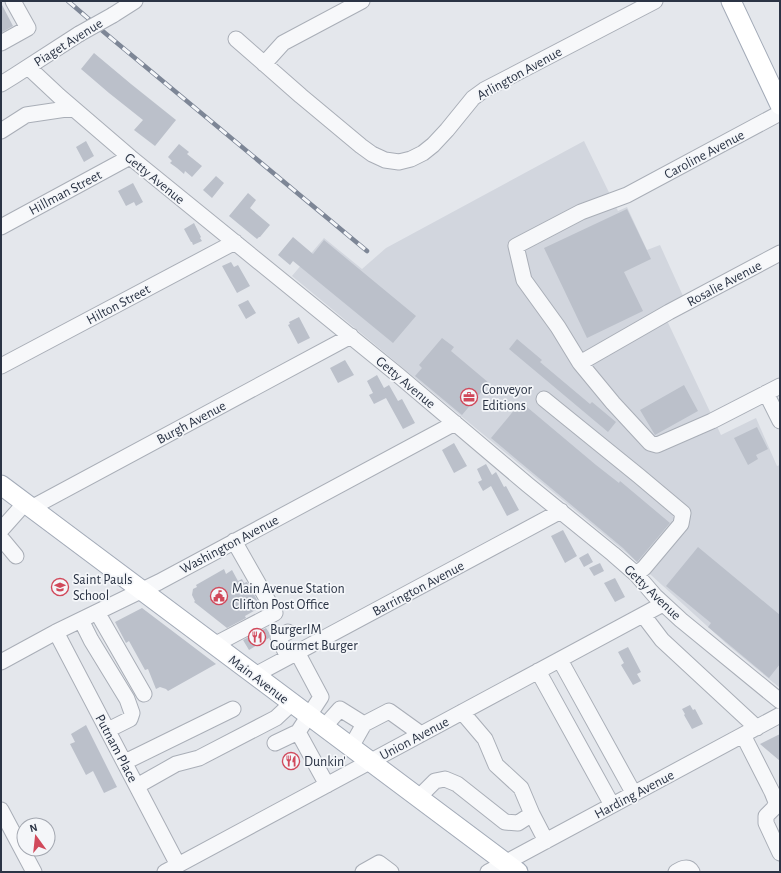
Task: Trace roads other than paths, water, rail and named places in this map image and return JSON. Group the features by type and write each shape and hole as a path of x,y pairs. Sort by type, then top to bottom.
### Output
{"main road":[{"path":"732,1 780,105"},
{"name":"Main Avenue","path":"1,485 512,867"}],"street":[{"path":"1,43 28,28 13,1"},
{"name":"Piaget Avenue","path":"1,84 79,34 135,1"},
{"path":"264,64 283,43 362,1"},
{"name":"Arlington Avenue","path":"236,39 366,150 385,160 399,162 411,159 423,153 433,145 473,98 484,90 655,1"},
{"name":"Getty Avenue","path":"28,67 130,157 351,336 613,554 636,574 655,596 681,620 780,701"},
{"path":"1,131 26,115 73,108"},
{"name":"Caroline Avenue","path":"580,363 558,327 524,280 516,246 581,212 627,195 780,113"},
{"name":"Hillman Street","path":"1,227 130,157"},
{"name":"Hilton Street","path":"1,366 235,242"},
{"name":"Rosalie Avenue","path":"580,363 669,312 780,253"},
{"name":"Burgh Avenue","path":"28,505 351,336"},
{"path":"580,363 613,403 650,443 657,445 718,418 780,386"},
{"path":"766,393 780,421"},
{"path":"544,399 683,513 681,524 644,568 636,574"},
{"name":"Washington Avenue","path":"1,662 56,632 142,590 455,423"},
{"path":"1,530 28,505"},
{"name":"Barrington Avenue","path":"255,675 561,512"},
{"path":"1,538 16,556"},
{"path":"214,645 275,613 234,541"},
{"name":"Union Avenue","path":"165,872 663,604"},
{"path":"97,612 144,694"},
{"path":"643,615 662,640 757,728"},
{"path":"81,620 91,640 127,699 132,713 130,719 108,730"},
{"name":"Putnam Place","path":"56,632 178,865"},
{"path":"288,632 278,637 293,655 322,697 316,721"},
{"path":"560,660 634,794"},
{"path":"538,672 612,805"},
{"path":"548,690 571,679"},
{"path":"137,786 176,764 199,758 276,718 292,703"},
{"path":"125,762 233,709"},
{"path":"275,743 340,709 364,724"},
{"path":"351,747 364,724 389,711 421,734"},
{"path":"462,712 485,739 496,765 521,788 546,841"},
{"name":"Harding Avenue","path":"488,872 512,867 546,841 780,715"},
{"path":"298,732 327,785"},
{"path":"743,735 776,802 774,808 766,816 766,823 780,852"},
{"path":"600,784 622,772"},
{"path":"418,798 435,781 445,779 457,784 505,822 518,823 532,814"},
{"path":"1,810 34,872"},
{"path":"363,872 379,863 391,872"},
{"path":"676,872 682,868 686,868 692,872"}],"railway":[{"path":"68,1 367,251"}],"place":[{"name":"Conveyor Editions","path":"469,397"},
{"name":"Saint Pauls School","path":"60,587"},
{"name":"Main Avenue Station Clifton Post Office","path":"219,596"},
{"name":"BurgerIM Gourmet Burger","path":"257,637"},
{"name":"Dunkin'","path":"291,761"}]}
